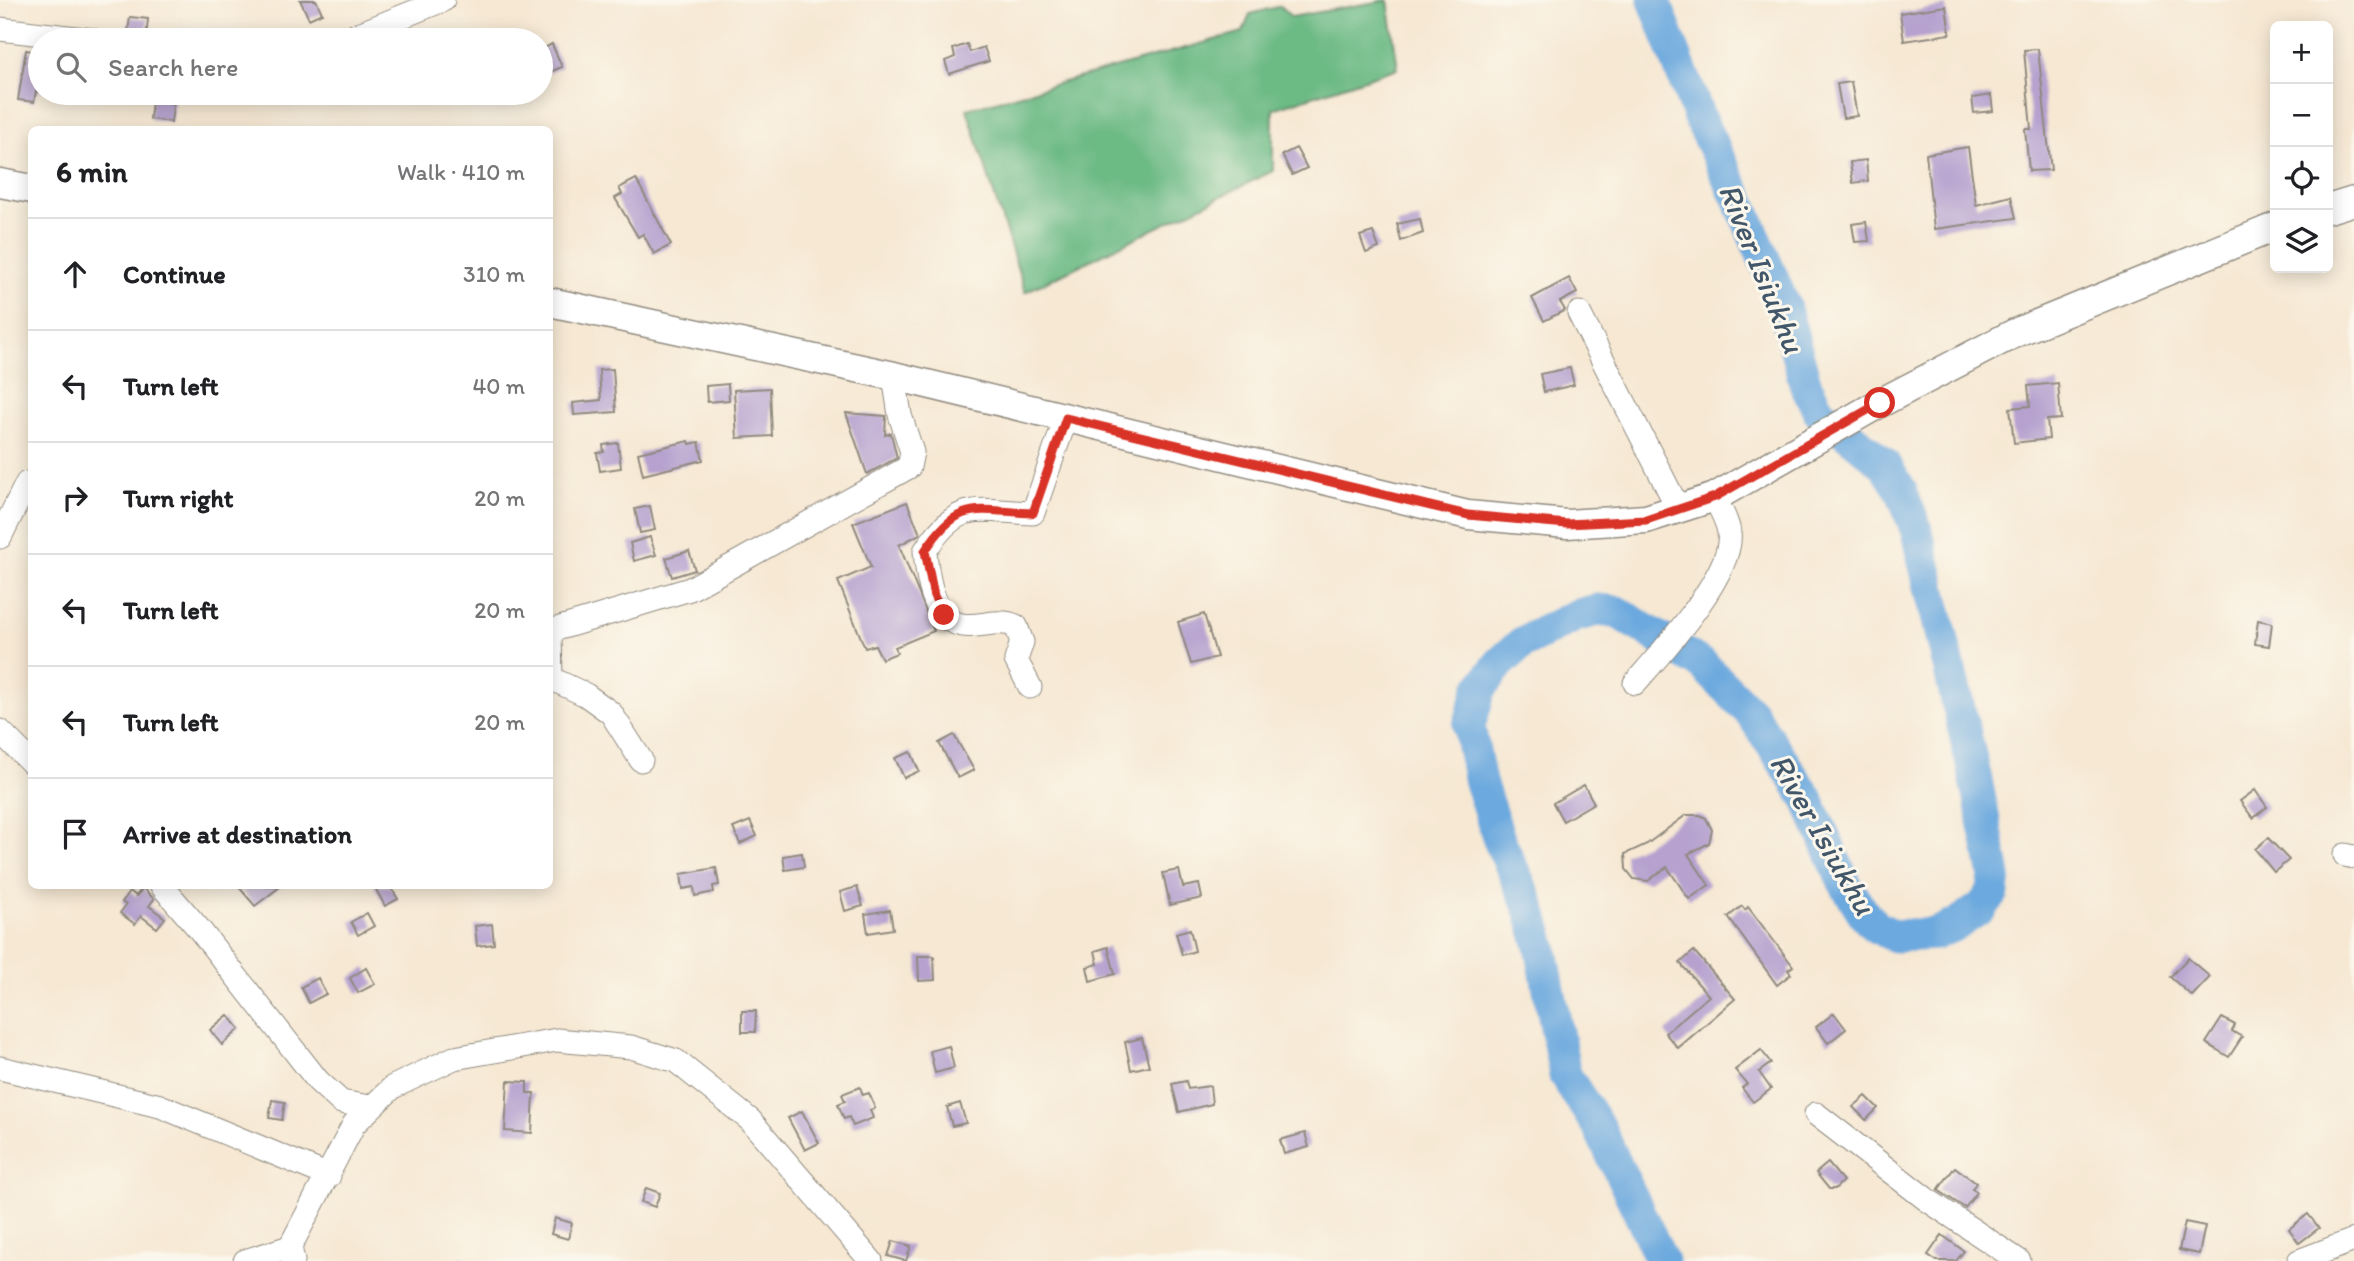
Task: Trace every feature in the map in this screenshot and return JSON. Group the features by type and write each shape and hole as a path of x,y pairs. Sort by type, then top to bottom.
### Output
{"main road":[{"path":"0,183 28,188"},
{"path":"2333,207 2354,201"},
{"path":"553,303 894,376 1468,515 1567,524 1646,520 1715,497 1880,403 2015,332 2270,229"}],"street":[{"path":"374,28 443,0"},
{"path":"0,29 28,32"},
{"path":"1579,313 1679,510"},
{"path":"553,630 690,589 908,467 912,452 900,415 894,376"},
{"path":"1030,687 1016,660 1022,642 1016,626 1006,622 961,625 944,615 930,584 925,551 953,516 966,511 1033,513 1066,418"},
{"path":"0,537 28,484"},
{"path":"1635,683 1688,619 1725,564 1730,533 1715,497"},
{"path":"553,680 611,713 641,760"},
{"path":"0,731 28,759"},
{"path":"164,889 318,1081 341,1102 370,1107"},
{"path":"245,1261 292,1254 354,1124 393,1087 454,1058 557,1040 631,1047 676,1061 750,1120 871,1261"},
{"path":"0,1068 160,1106 329,1176"},
{"path":"1816,1114 1926,1199 2019,1261"},
{"path":"2299,1261 2354,1240"}],"green space":[{"path":"1388,0 1398,68 1273,109 1273,171 1025,292 967,109 1243,32 1250,14 1281,6 1291,17"}],"building":[{"path":"300,0 316,0 322,13 309,19"},
{"path":"1946,6 1950,34 1904,41 1900,13"},
{"path":"130,17 148,19 147,28 128,28"},
{"path":"967,44 970,52 984,47 989,61 949,74 945,61 955,57 953,49"},
{"path":"553,46 562,67 553,71"},
{"path":"2038,49 2051,170 2029,171 2025,129 2031,129 2024,50"},
{"path":"26,50 28,50 28,101 18,100"},
{"path":"1851,82 1857,116 1843,118 1837,84"},
{"path":"1991,95 1993,111 1974,113 1972,98"},
{"path":"152,105 173,105 171,122 150,119"},
{"path":"1968,147 1976,205 2011,196 2016,218 1934,229 1926,154"},
{"path":"1296,148 1307,168 1292,175 1282,155"},
{"path":"1866,160 1868,181 1853,183 1850,162"},
{"path":"636,179 671,245 654,254 643,234 638,237 615,198 622,194 619,188"},
{"path":"1420,219 1423,233 1401,241 1397,224"},
{"path":"1866,222 1869,241 1855,242 1852,224"},
{"path":"1373,232 1379,248 1366,253 1360,236"},
{"path":"1569,278 1577,293 1560,302 1565,310 1544,321 1532,298"},
{"path":"1570,368 1574,385 1544,392 1540,374"},
{"path":"613,369 616,412 574,415 573,403 601,400 599,370"},
{"path":"2058,383 2061,419 2047,420 2049,439 2014,443 2010,408 2030,406 2028,386"},
{"path":"728,384 729,400 707,402 706,386"},
{"path":"770,388 772,436 737,438 734,390"},
{"path":"846,413 886,416 885,435 891,433 897,458 867,474"},
{"path":"689,441 690,444 699,442 703,460 643,475 638,453"},
{"path":"618,443 621,468 600,471 597,453 604,452 603,445"},
{"path":"907,502 920,534 899,545 934,631 895,647 897,653 882,659 875,645 865,648 838,581 871,567 853,523"},
{"path":"650,506 655,530 640,533 635,509"},
{"path":"650,537 656,555 634,561 630,543"},
{"path":"689,551 695,570 672,577 666,558"},
{"path":"1204,614 1217,657 1191,664 1178,622"},
{"path":"2258,620 2272,623 2269,646 2255,644"},
{"path":"954,735 974,770 958,778 939,743"},
{"path":"911,752 919,771 904,778 895,758"},
{"path":"1584,785 1594,803 1563,821 1553,803"},
{"path":"2255,790 2267,807 2253,818 2240,801"},
{"path":"1686,815 1706,818 1712,830 1709,843 1688,854 1709,885 1689,899 1667,867 1648,881 1634,879 1626,869 1625,854 1647,844"},
{"path":"750,821 757,836 740,844 733,828"},
{"path":"2268,838 2289,860 2274,872 2255,849"},
{"path":"802,853 804,867 785,870 783,856"},
{"path":"716,868 719,885 713,886 714,892 695,896 694,887 683,889 681,874"},
{"path":"1179,870 1183,887 1199,884 1202,898 1170,905 1163,873"},
{"path":"857,887 863,906 845,911 840,892"},
{"path":"144,889 154,899 149,906 165,918 157,928 141,916 135,924 120,913 126,905 122,902 130,891 136,896"},
{"path":"241,889 277,889 255,906"},
{"path":"376,889 392,889 398,899 385,906"},
{"path":"1742,906 1745,910 1748,907 1793,966 1788,970 1791,974 1777,985 1728,917"},
{"path":"890,910 893,929 868,933 865,914"},
{"path":"367,913 374,926 358,935 351,922"},
{"path":"492,924 494,944 477,946 475,926"},
{"path":"1190,929 1195,951 1182,955 1176,933"},
{"path":"1108,947 1115,974 1090,981 1087,967 1098,964 1095,951"},
{"path":"1694,951 1735,999 1678,1048 1665,1033 1709,996 1680,963"},
{"path":"918,956 934,956 935,980 919,981"},
{"path":"2188,958 2210,977 2192,996 2170,977"},
{"path":"366,968 375,984 358,993 350,978"},
{"path":"318,978 326,994 309,1003 301,987"},
{"path":"742,1011 756,1011 755,1032 742,1032"},
{"path":"1834,1013 1846,1029 1828,1043 1816,1027"},
{"path":"228,1015 240,1029 222,1045 210,1030"},
{"path":"2222,1018 2235,1025 2232,1031 2242,1037 2229,1057 2206,1043"},
{"path":"1142,1038 1149,1066 1131,1070 1125,1042"},
{"path":"949,1046 954,1068 935,1073 930,1051"},
{"path":"1761,1050 1771,1063 1759,1072 1771,1089 1753,1102 1742,1088 1747,1084 1735,1070"},
{"path":"508,1081 527,1082 527,1093 534,1093 532,1133 505,1131"},
{"path":"1186,1081 1188,1089 1210,1086 1212,1104 1179,1112 1172,1084"},
{"path":"860,1087 863,1095 869,1093 875,1108 870,1110 873,1118 853,1126 849,1117 844,1119 838,1104 845,1101 842,1094"},
{"path":"1866,1096 1878,1108 1866,1120 1853,1107"},
{"path":"272,1100 285,1102 282,1120 269,1118"},
{"path":"960,1103 966,1123 952,1126 947,1107"},
{"path":"802,1111 819,1143 805,1150 788,1118"},
{"path":"1305,1133 1309,1147 1284,1154 1280,1140"},
{"path":"1828,1163 1843,1181 1835,1189 1829,1189 1816,1173"},
{"path":"1955,1167 1976,1183 1972,1189 1977,1192 1965,1208 1938,1190"},
{"path":"646,1188 660,1193 655,1207 641,1202"},
{"path":"2308,1214 2319,1228 2299,1243 2289,1229"},
{"path":"555,1218 572,1223 568,1239 551,1234"},
{"path":"2185,1222 2205,1226 2199,1254 2179,1250"},
{"path":"1942,1235 1964,1251 1956,1261 1937,1261 1928,1255"},
{"path":"893,1241 911,1246 906,1261 888,1256"}],"waterway":[{"name":"River Isiukhu","path":"1654,0 1700,120 1740,202 1784,306 1806,386 1819,411 1884,464 1901,490 1917,532 1976,780 1995,876 1993,892 1982,907 1957,924 1935,934 1895,936 1876,927 1864,914 1844,882 1807,798 1751,713 1703,665 1617,612 1597,610 1575,616 1522,643 1500,663 1480,689 1469,726 1480,782 1500,842 1528,903 1541,946 1565,1075 1599,1128 1662,1261"}],"route":[{"path":"944,615 934,596 927,573 925,551 953,516 966,511 1033,513 1066,418 1468,515 1567,524 1646,520 1715,497 1880,403"}]}
